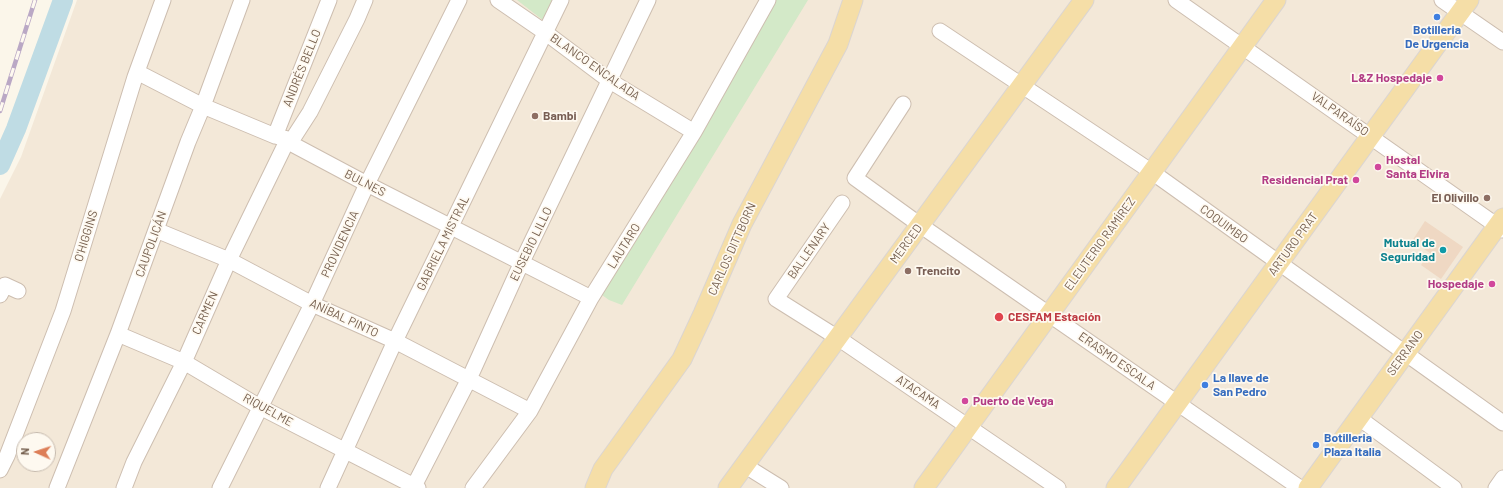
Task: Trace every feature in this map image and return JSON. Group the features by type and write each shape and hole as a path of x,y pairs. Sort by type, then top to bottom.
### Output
{"main road":[{"name":"CARLOS DITTBORN","path":"595,488 603,469 682,359 742,224 838,44 853,0"},
{"name":"MERCED","path":"728,488 1084,0"},
{"name":"ELEUTERIO RAMÍREZ","path":"924,488 1276,0"},
{"name":"ARTURO PRAT","path":"1116,488 1465,6"},
{"name":"SERRANO","path":"1308,488 1405,353 1501,225"}],"street":[{"name":"O'HIGGINS","path":"0,470 10,449 63,311 137,72 163,0"},
{"name":"CAUPOLICÁN","path":"57,488 118,334 188,142 203,106 242,0"},
{"name":"ANDRÉS BELLO","path":"284,139 329,0"},
{"name":"CARMEN","path":"124,488 134,462 184,362 284,139 310,112 365,0"},
{"name":"PROVIDENCIA","path":"220,488 312,304 367,184 459,0"},
{"name":"BLANCO ENCALADA","path":"498,0 610,80 694,132"},
{"name":"GABRIELA MISTRAL","path":"328,488 395,341 561,0"},
{"name":"EUSEBIO LILLO","path":"415,487 469,379 521,264 648,0"},
{"name":"LAUTARO","path":"473,488 530,411 591,298 694,132 768,0"},
{"name":"VALPARAÍSO","path":"1176,0 1501,225"},
{"path":"1442,0 1465,6 1503,42"},
{"name":"COQUIMBO","path":"940,31 1152,172 1503,423"},
{"name":"BULNES","path":"137,72 203,106 284,139 521,264 591,298"},
{"name":"ERASMO ESCALA","path":"903,104 855,178 920,225 1300,488"},
{"name":"BALLENARY","path":"776,299 842,203"},
{"name":"ANÍBAL PINTO","path":"156,230 229,260 312,304 395,341 530,411"},
{"path":"0,295 5,284 18,291"},
{"name":"ATACAMA","path":"776,299 838,338 1058,488"},
{"name":"RIQUELME","path":"118,334 184,362 260,407 415,487"},
{"path":"1359,418 1454,488"},
{"path":"744,466 781,488"},
{"path":"1496,488 1503,478"}],"shaded area":[{"path":"77,0 1503,0 1503,488 0,488 0,199 21,157"}],"green space":[{"path":"517,0 554,0 544,21"},
{"path":"774,0 808,0 622,305 609,300 602,295"}],"building":[{"name":"Mutual de Seguridad","path":"1425,221 1463,247 1441,279 1421,265 1430,253 1412,241"}],"waterway":[{"path":"0,165 16,129 63,0"}],"railway":[{"path":"0,111 35,0"}],"place":[{"name":"Botilleria De Urgencia","path":"1437,17"},
{"name":"L&Z Hospedaje","path":"1440,78"},
{"name":"Bambi","path":"535,116"},
{"name":"Hostal Santa Elvira","path":"1378,167"},
{"name":"Residencial Prat","path":"1356,180"},
{"name":"El Olivillo","path":"1487,198"},
{"name":"Mutual de Seguridad","path":"1443,250"},
{"name":"Trencito","path":"908,271"},
{"name":"Hospedaje","path":"1492,284"},
{"name":"CESFAM Estación","path":"999,317"},
{"name":"La llave de San Pedro","path":"1205,385"},
{"name":"Puerto de Vega","path":"965,401"},
{"name":"Botilleria Plaza Italia","path":"1316,445"}]}
